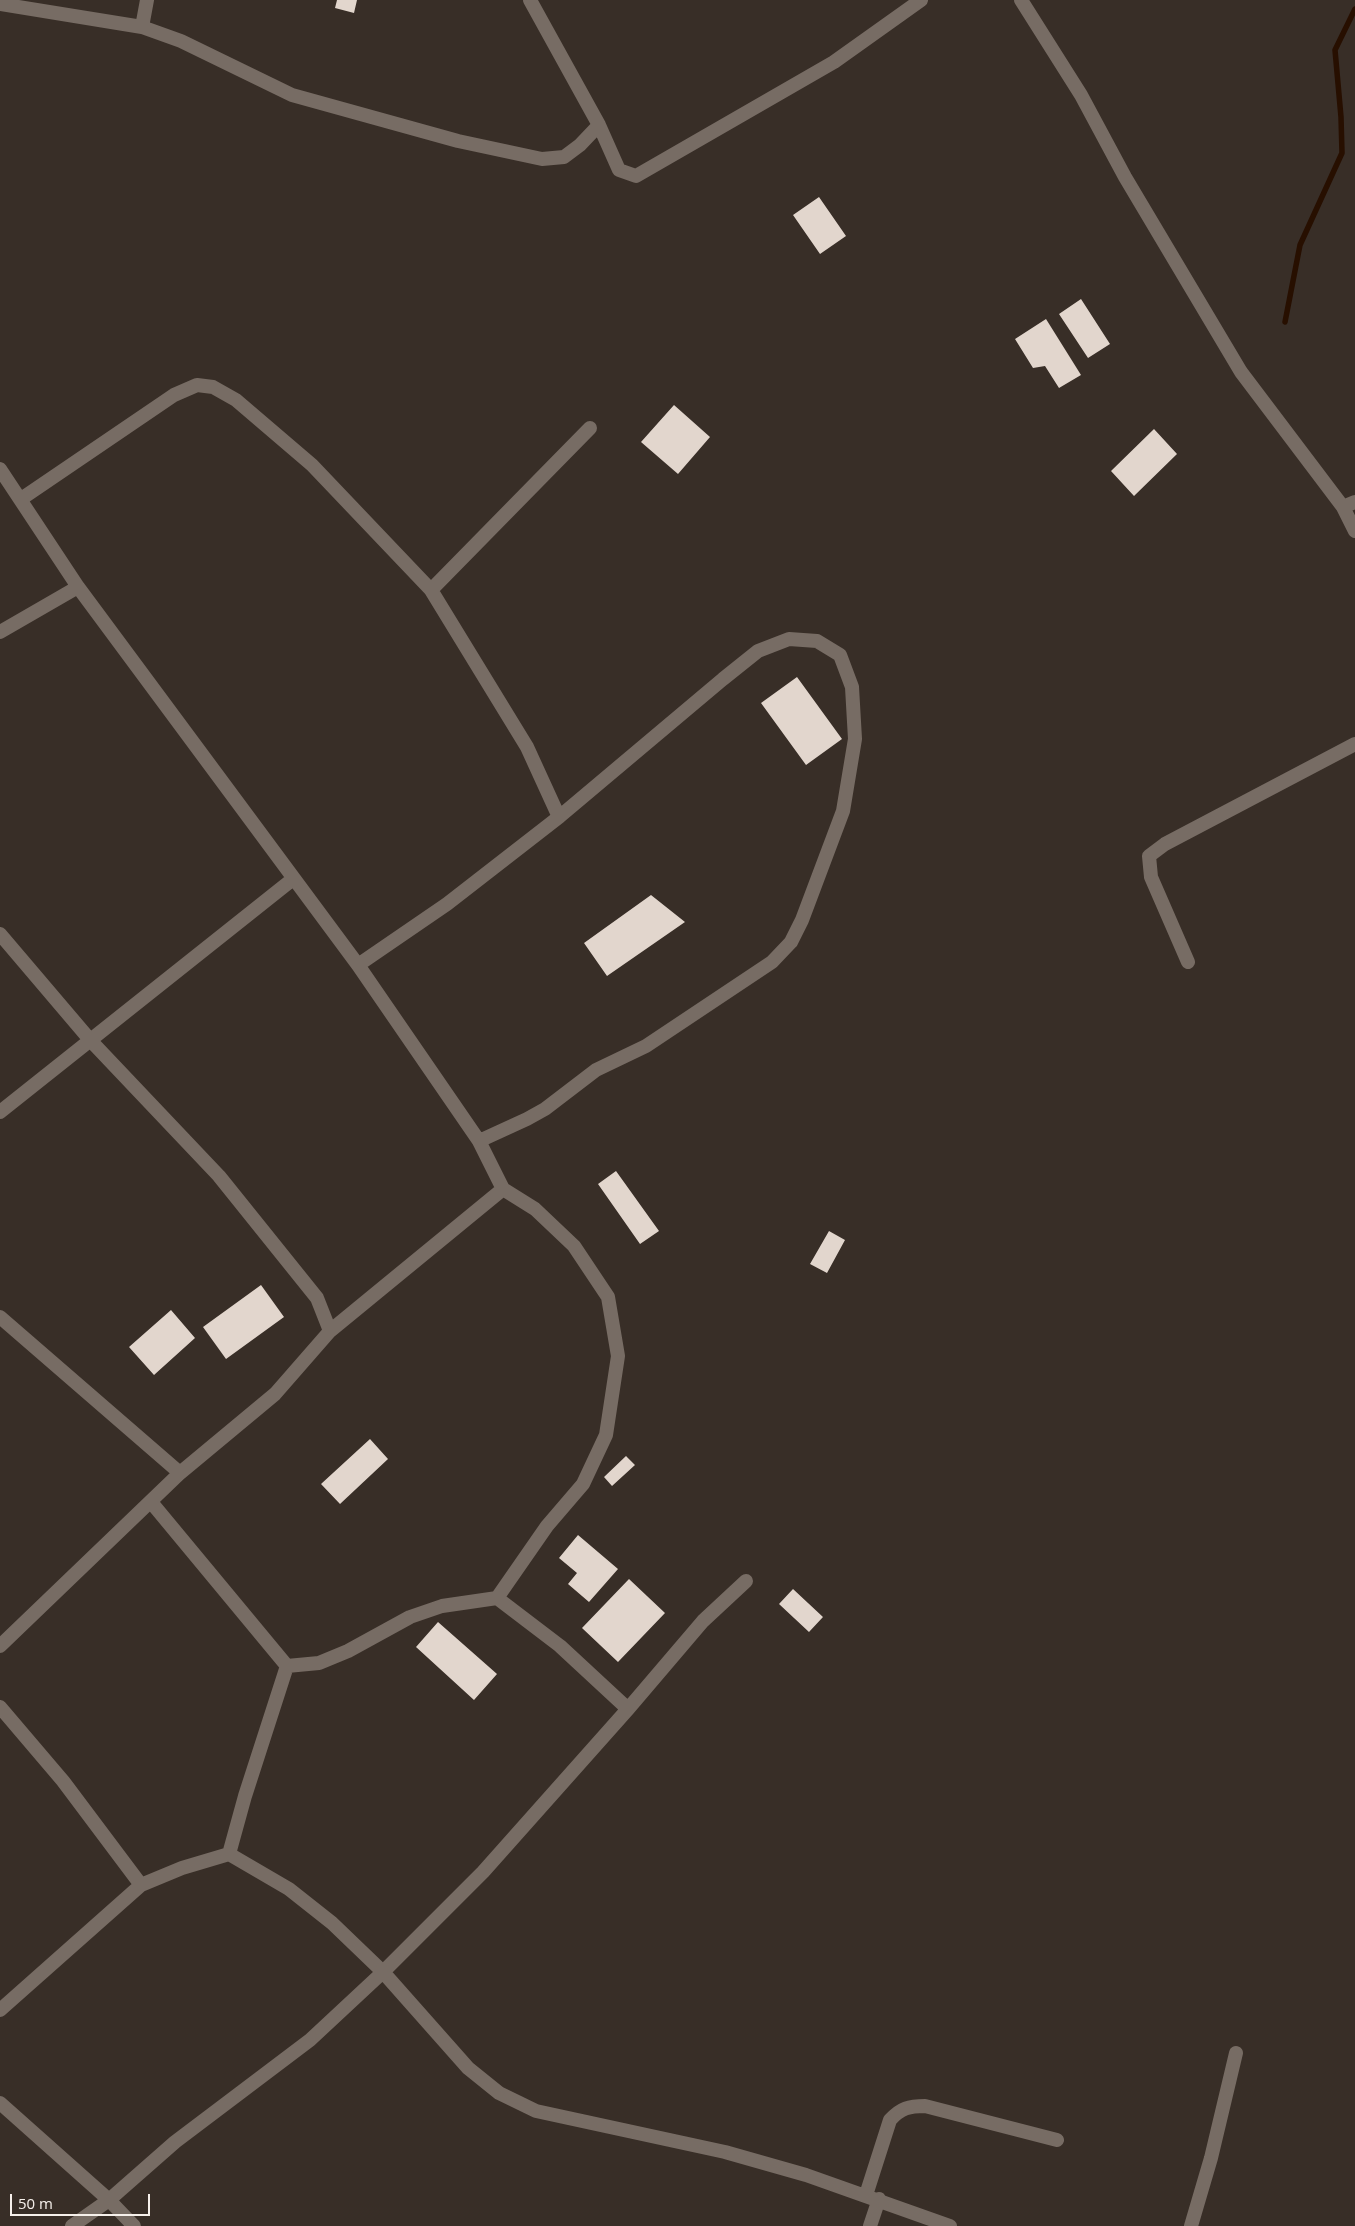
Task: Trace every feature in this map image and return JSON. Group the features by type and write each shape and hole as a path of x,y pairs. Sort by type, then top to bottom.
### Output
{"street":[{"path":"142,27 147,0"},
{"path":"530,0 599,125 619,170 636,176 834,62 921,0"},
{"path":"1021,0 1081,95 1125,177 1241,372 1349,504 1355,531"},
{"path":"0,4 142,27 181,41 292,95 458,141 542,159 564,157 580,146 599,125"},
{"path":"21,498 174,396 197,385 213,387 236,400 312,465 431,590 526,747 560,817"},
{"path":"431,590 590,428"},
{"path":"0,468 78,587 358,965 479,1141 503,1189 535,1209 578,1254 608,1297 618,1356 606,1435 583,1484 547,1526 497,1598"},
{"path":"0,632 78,587"},
{"path":"358,965 447,904 560,817 723,678 758,651 789,639 817,641 840,655 852,687 855,739 844,811 802,920 790,942 772,962 646,1046 596,1070 539,1112 479,1141"},
{"path":"1188,962 1151,876 1149,856 1165,844 1355,744"},
{"path":"0,1112 293,879"},
{"path":"0,934 91,1041 219,1176 317,1298 330,1330"},
{"path":"0,1646 180,1473 275,1394 330,1330 503,1189"},
{"path":"0,1317 180,1473"},
{"path":"151,1502 287,1666"},
{"path":"72,2226 109,2200 176,2142 310,2040 383,1972 483,1872 628,1709 703,1621 746,1581"},
{"path":"287,1666 319,1664 348,1651 410,1617 442,1606 497,1598 560,1646 628,1709"},
{"path":"230,1854 245,1796 287,1666"},
{"path":"0,1707 63,1781 141,1885"},
{"path":"0,2010 141,1885 182,1868 230,1854 289,1889 332,1923 383,1972 468,2068 498,2093 536,2111 725,2152 873,2197 950,2226"},
{"path":"1191,2226 1211,2158 1236,2053"},
{"path":"0,2103 109,2200 134,2226"},
{"path":"870,2226 873,2197 890,2120 898,2111 909,2106 925,2106 1057,2140"}],"building":[{"path":"337,0 357,0 354,13 335,8"},
{"path":"819,197 846,236 820,254 793,215"},
{"path":"1081,299 1110,344 1088,358 1059,314"},
{"path":"1046,319 1081,375 1059,388 1045,366 1033,368 1015,339"},
{"path":"674,405 710,437 678,474 641,442"},
{"path":"1154,429 1177,454 1134,496 1111,471"},
{"path":"797,677 842,739 806,765 761,703"},
{"path":"651,895 685,922 607,976 584,943"},
{"path":"616,1171 659,1231 640,1244 598,1184"},
{"path":"829,1231 845,1240 827,1273 810,1264"},
{"path":"261,1285 284,1317 226,1359 203,1327"},
{"path":"171,1310 195,1338 154,1375 129,1347"},
{"path":"370,1439 388,1459 340,1504 321,1484"},
{"path":"626,1456 635,1465 612,1486 604,1477"},
{"path":"578,1535 618,1569 589,1602 568,1584 577,1573 559,1558"},
{"path":"629,1579 665,1613 618,1662 582,1628"},
{"path":"793,1589 823,1617 809,1632 779,1604"},
{"path":"438,1622 497,1674 474,1700 416,1647"}],"waterway":[{"path":"1285,322 1300,245 1342,153 1335,50 1355,9"}]}
